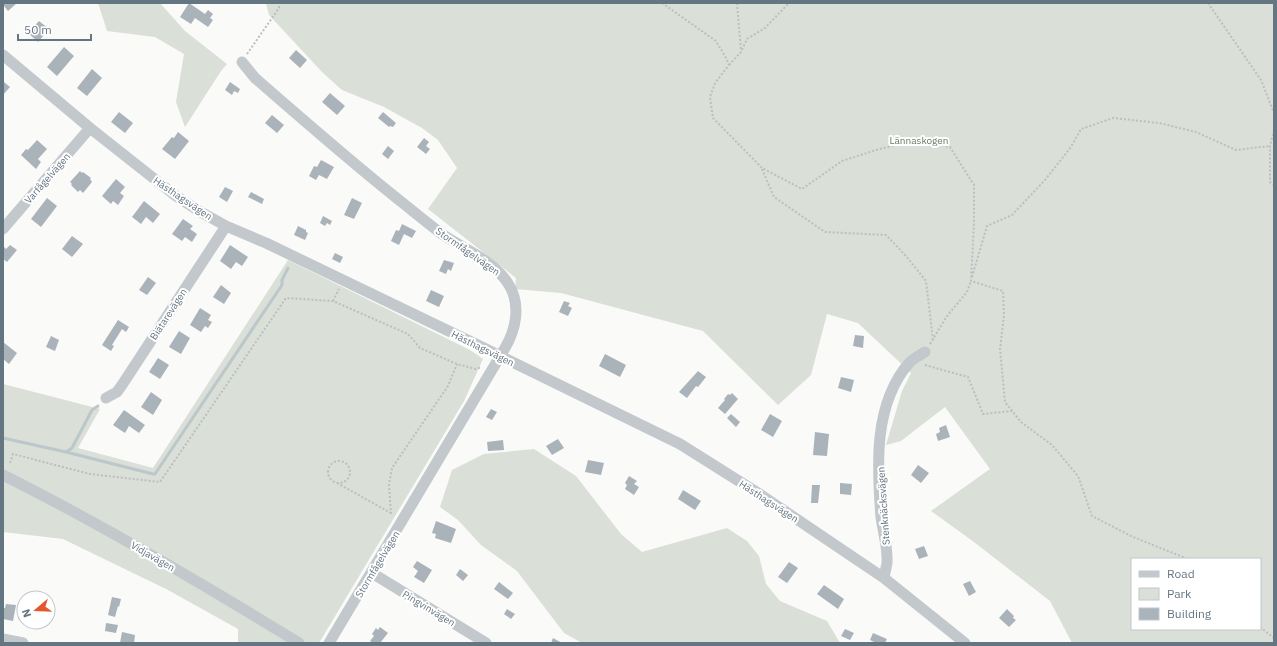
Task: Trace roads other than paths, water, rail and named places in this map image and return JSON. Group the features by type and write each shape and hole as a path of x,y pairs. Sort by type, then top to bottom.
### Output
{"street":[{"name":"Hästhagsvägen","path":"4,58 176,196 199,211 226,226 266,242 343,281 680,444 761,495 884,578 965,643"},
{"name":"Stormfågelvägen","path":"242,62 255,78 387,190 442,234 494,267 503,275 510,286 516,310 516,321 513,332 500,356 329,643"},
{"name":"Varfågelvägen","path":"3,229 90,128"},
{"name":"Biätarevägen","path":"106,398 117,392 122,385 226,226"},
{"name":"Stenknäcksvägen","path":"884,578 887,563 879,478 881,434 884,416 896,382 911,361 925,352"},
{"name":"Vidjavägen","path":"3,475 81,515 299,643"},
{"name":"Pingvinvägen","path":"372,573 486,643"},
{"path":"3,640 24,643"}],"waterway":[{"path":"3,438 155,474 282,285 282,280 288,268"},
{"path":"66,452 72,448 92,410 98,406"}],"park label":[{"name":"Lännaskogen","path":"919,140"}]}
